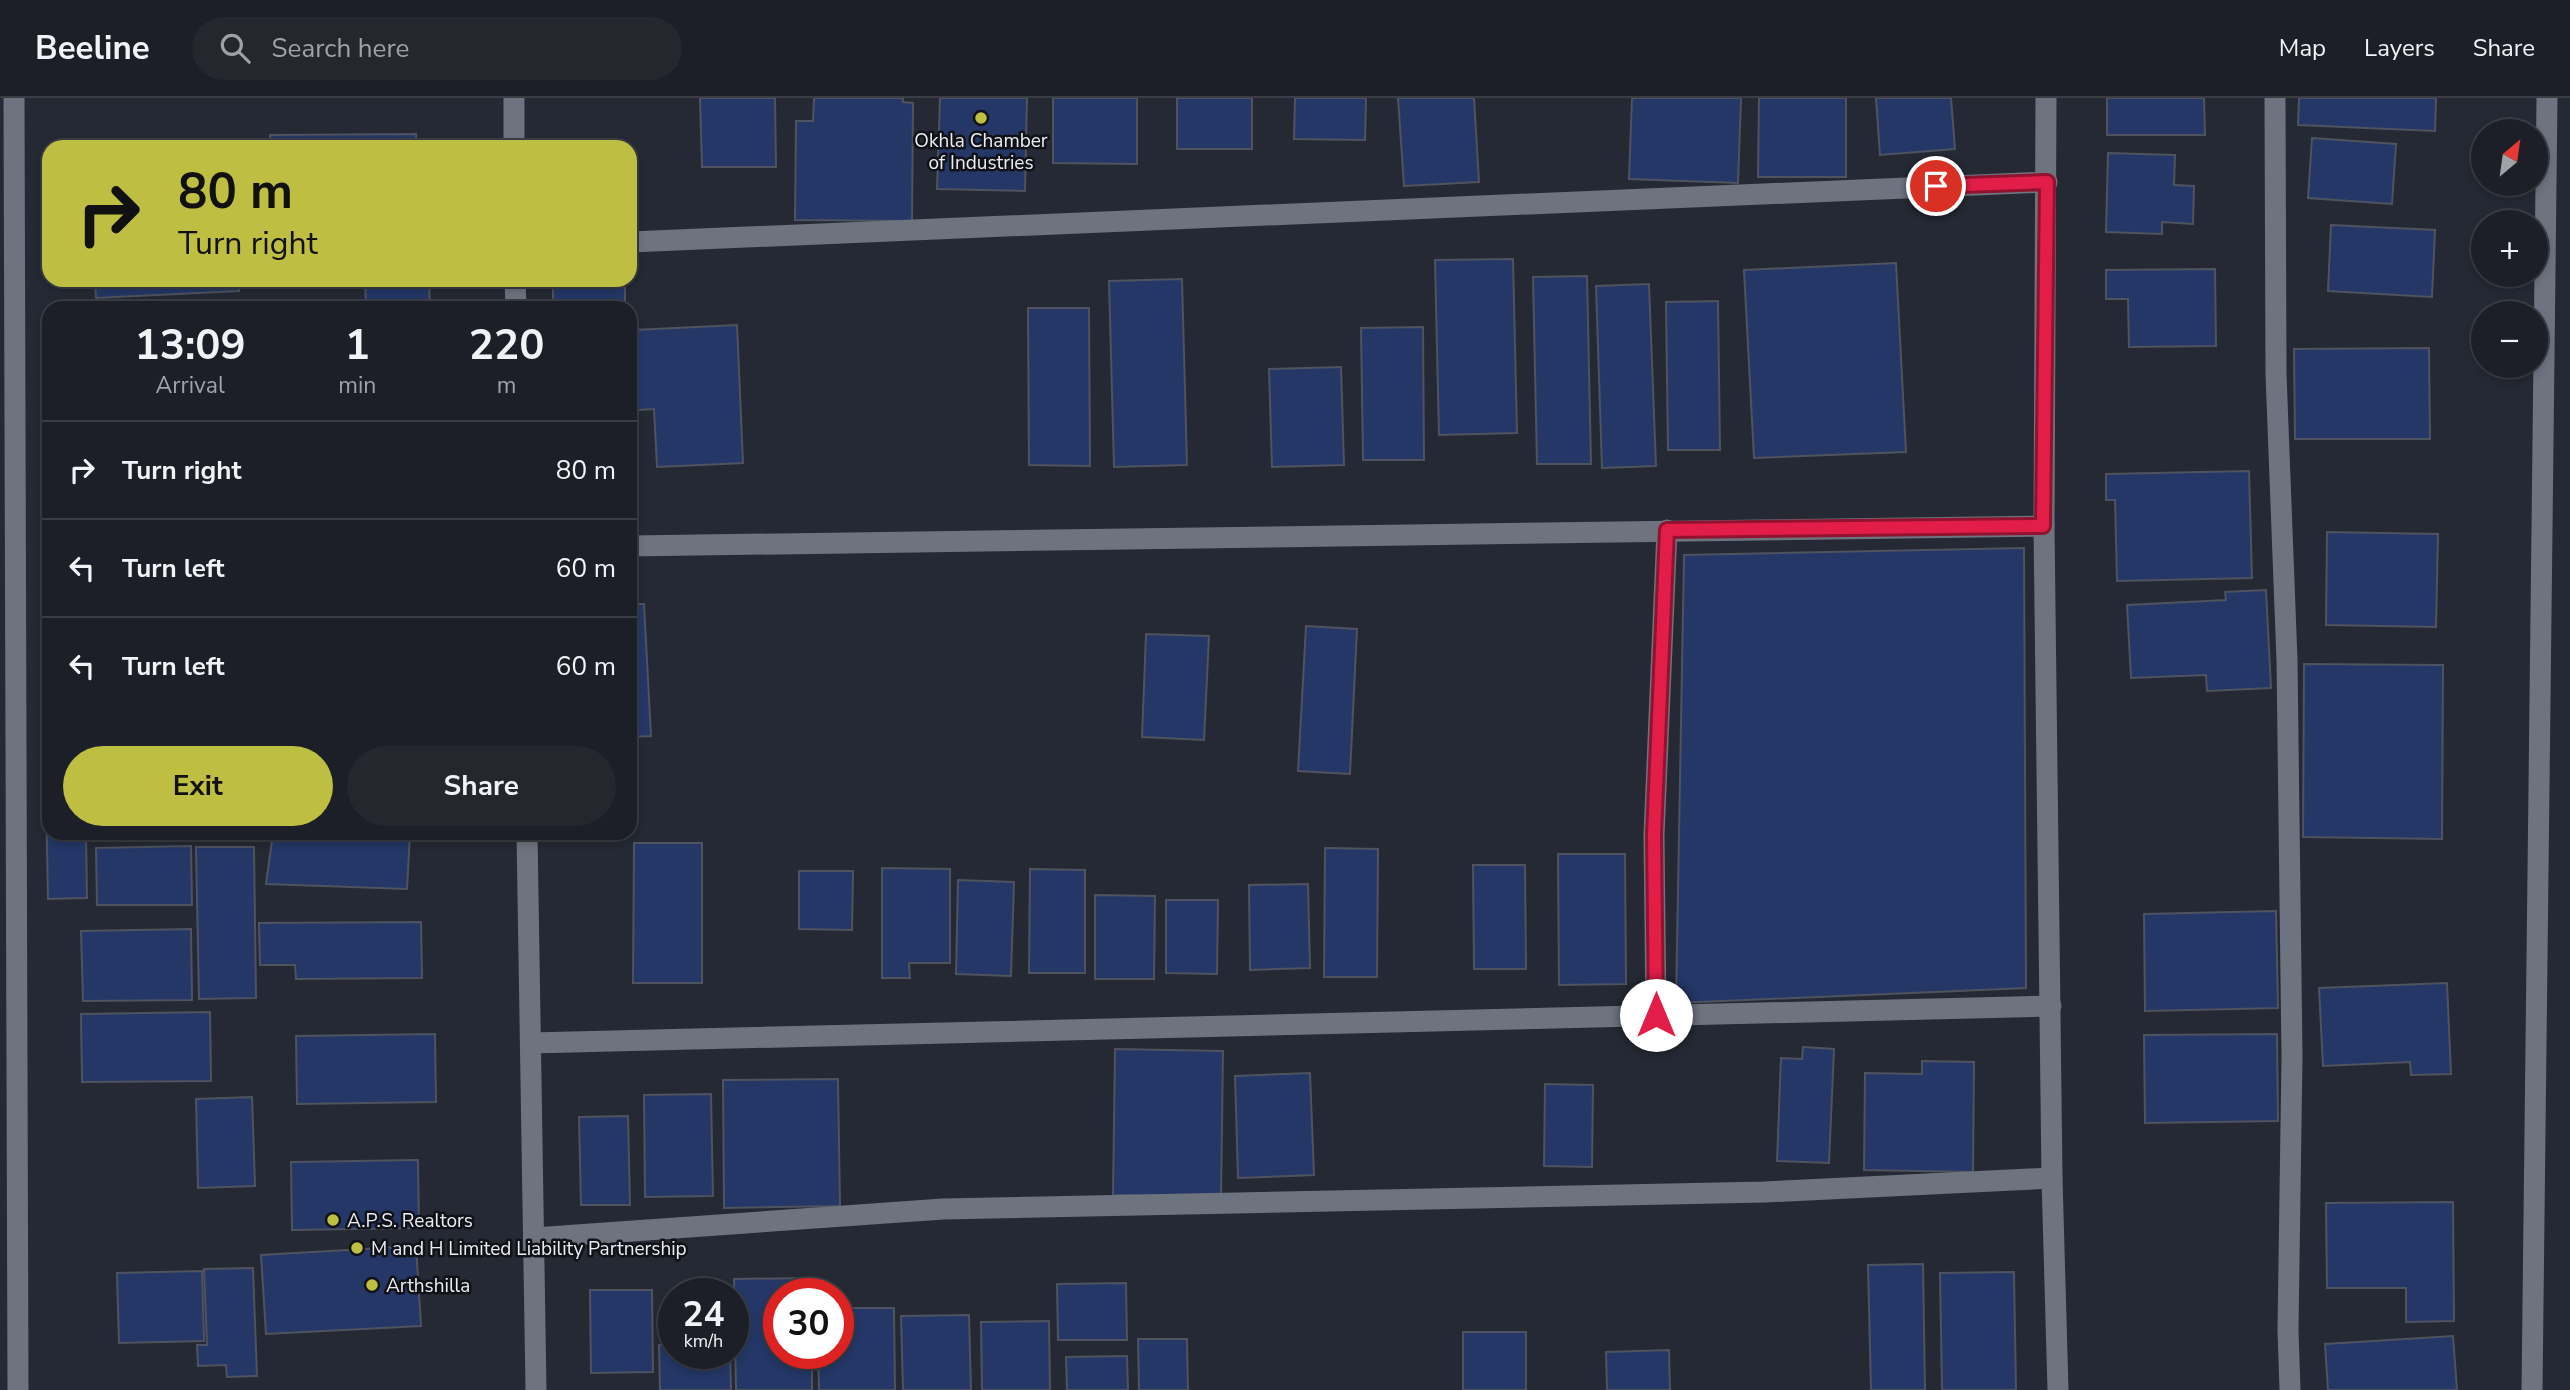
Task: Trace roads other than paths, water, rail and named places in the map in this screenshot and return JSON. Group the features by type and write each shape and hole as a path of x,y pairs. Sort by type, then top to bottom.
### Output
{"street":[{"path":"14,98 18,1390"},
{"path":"514,98 514,140"},
{"path":"2046,98 2043,526 2052,1178 2058,1390"},
{"path":"2275,98 2276,374 2288,674 2292,1057 2288,1330 2290,1390"},
{"path":"2532,1390 2547,98"},
{"path":"637,242 2047,182"},
{"path":"637,546 2043,526"},
{"path":"1656,1015 1654,835 1667,530"},
{"path":"527,840 536,1390"},
{"path":"531,1043 2050,1006"},
{"path":"534,1238 943,1209 1765,1192 2052,1178"}],"place":[{"name":"Okhla Chamber of Industries","path":"981,118"},
{"name":"A.P.S. Realtors","path":"333,1220"},
{"name":"M and H Limited Liability Partnership","path":"357,1248"},
{"name":"Arthshilla","path":"372,1285"}]}
